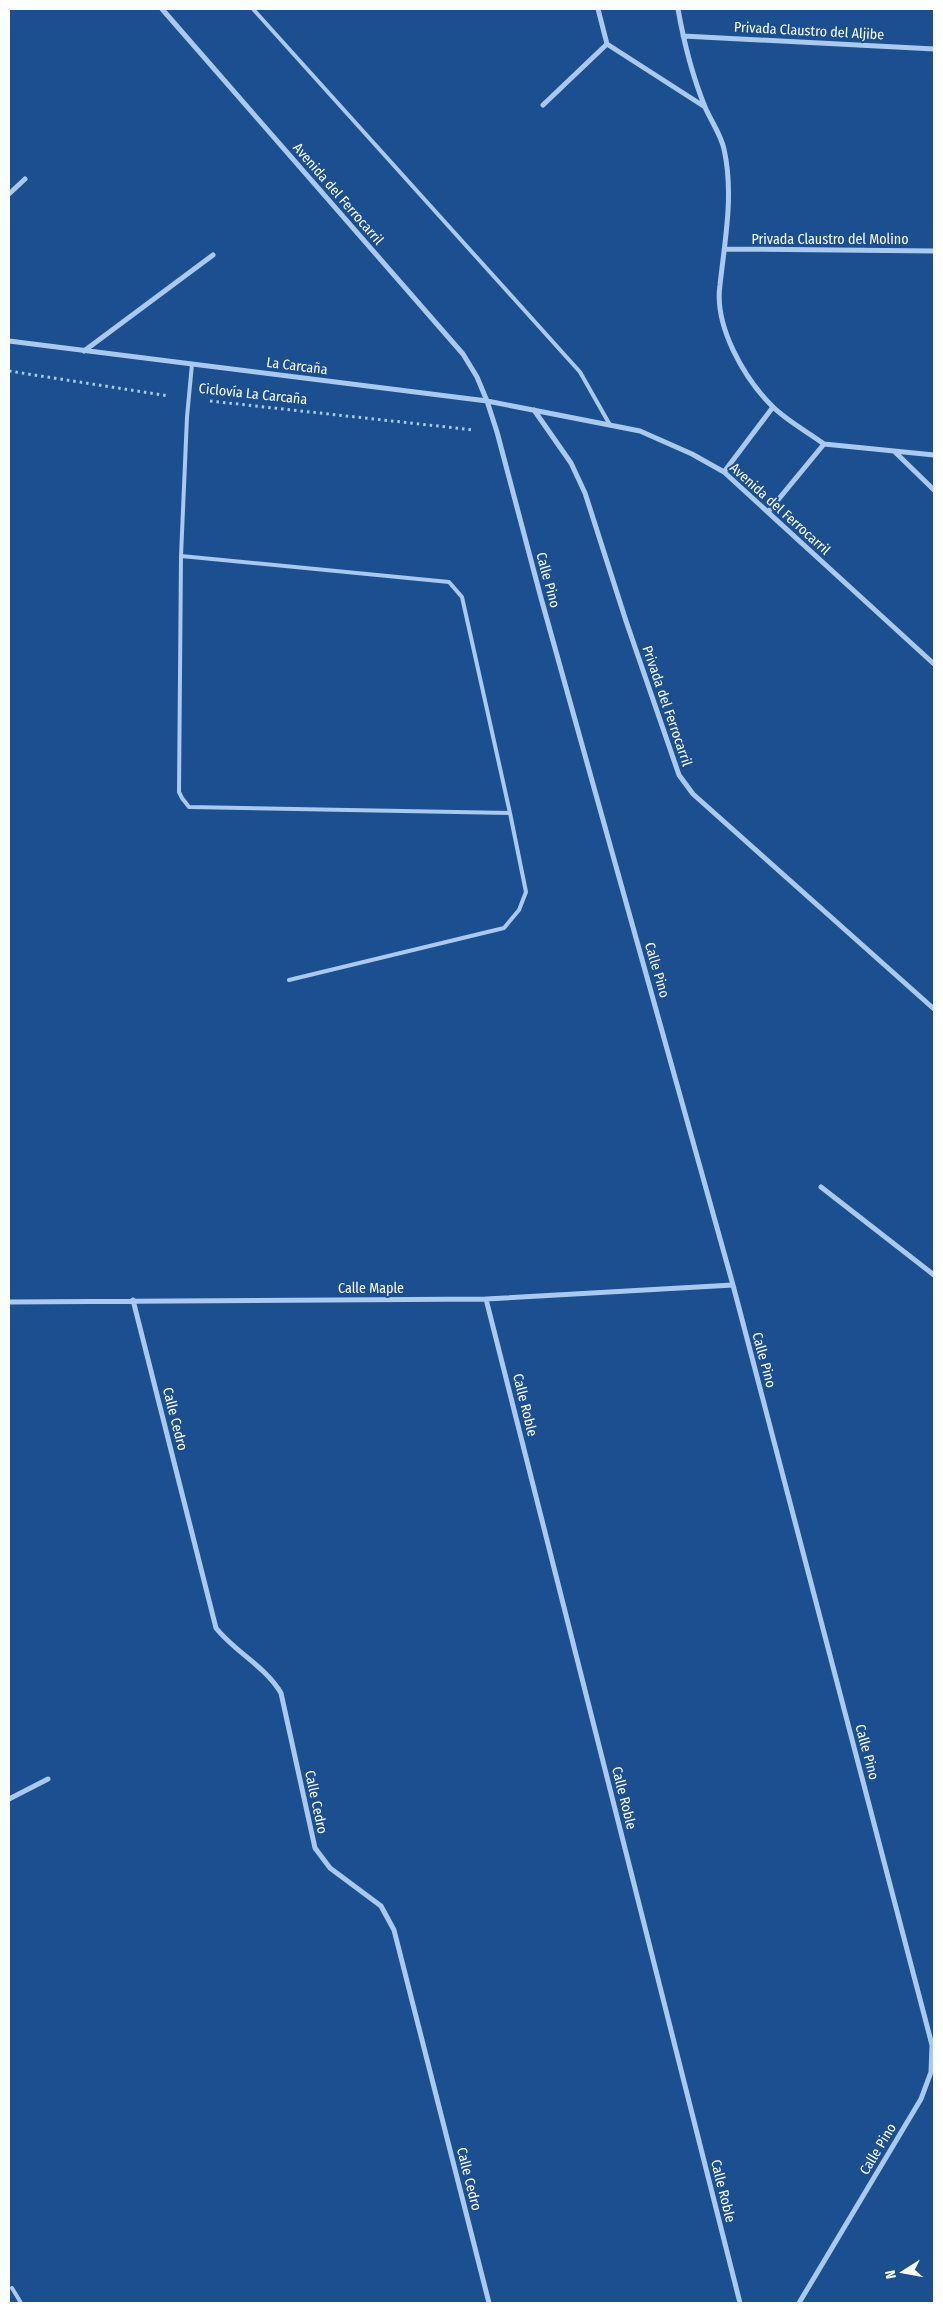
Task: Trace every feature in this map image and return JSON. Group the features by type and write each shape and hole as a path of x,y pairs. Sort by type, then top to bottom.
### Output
{"street":[{"name":"Avenida del Ferrocarril","path":"162,9 463,354 477,377 487,401"},
{"path":"598,9 607,44 705,108"},
{"path":"678,9 691,66 705,108 724,147 729,192 726,249 719,287 724,329 746,373 773,407 824,444 934,455"},
{"name":"Privada Claustro del Aljibe","path":"683,36 934,49"},
{"path":"543,105 607,44"},
{"path":"9,194 25,179"},
{"name":"Privada Claustro del Molino","path":"726,249 934,251"},
{"path":"84,351 213,255"},
{"name":"La Carcaña","path":"9,341 487,401 582,419"},
{"name":"Calle Pino","path":"487,401 733,1285 932,2045 931,2072 921,2099 799,2303"},
{"path":"724,472 773,407"},
{"name":"Privada del Ferrocarril","path":"534,410 571,463 584,493 679,775 693,794 934,1009"},
{"name":"Avenida del Ferrocarril","path":"582,419 640,431 692,454 724,472 934,664"},
{"path":"768,512 824,444"},
{"path":"894,452 934,490"},
{"path":"821,1188 934,1276"},
{"name":"Calle Maple","path":"9,1302 486,1299 733,1285"},
{"name":"Calle Roble","path":"486,1299 740,2303"},
{"name":"Calle Cedro","path":"133,1300 216,1628 226,1641 273,1679 281,1693 315,1848 330,1868 381,1906 394,1930 489,2303"},
{"path":"9,1799 48,1780"}],"lane":[{"path":"253,9 580,372 610,425"},
{"path":"192,364 188,399 181,556 179,792 182,798 189,807 510,812"},
{"path":"181,556 449,582 462,597 526,892 519,910 504,928 289,980"},
{"path":"12,2288 21,2303"}],"path":[{"name":"Ciclovía La Carcaña","path":"9,371 188,399 497,432"}]}
